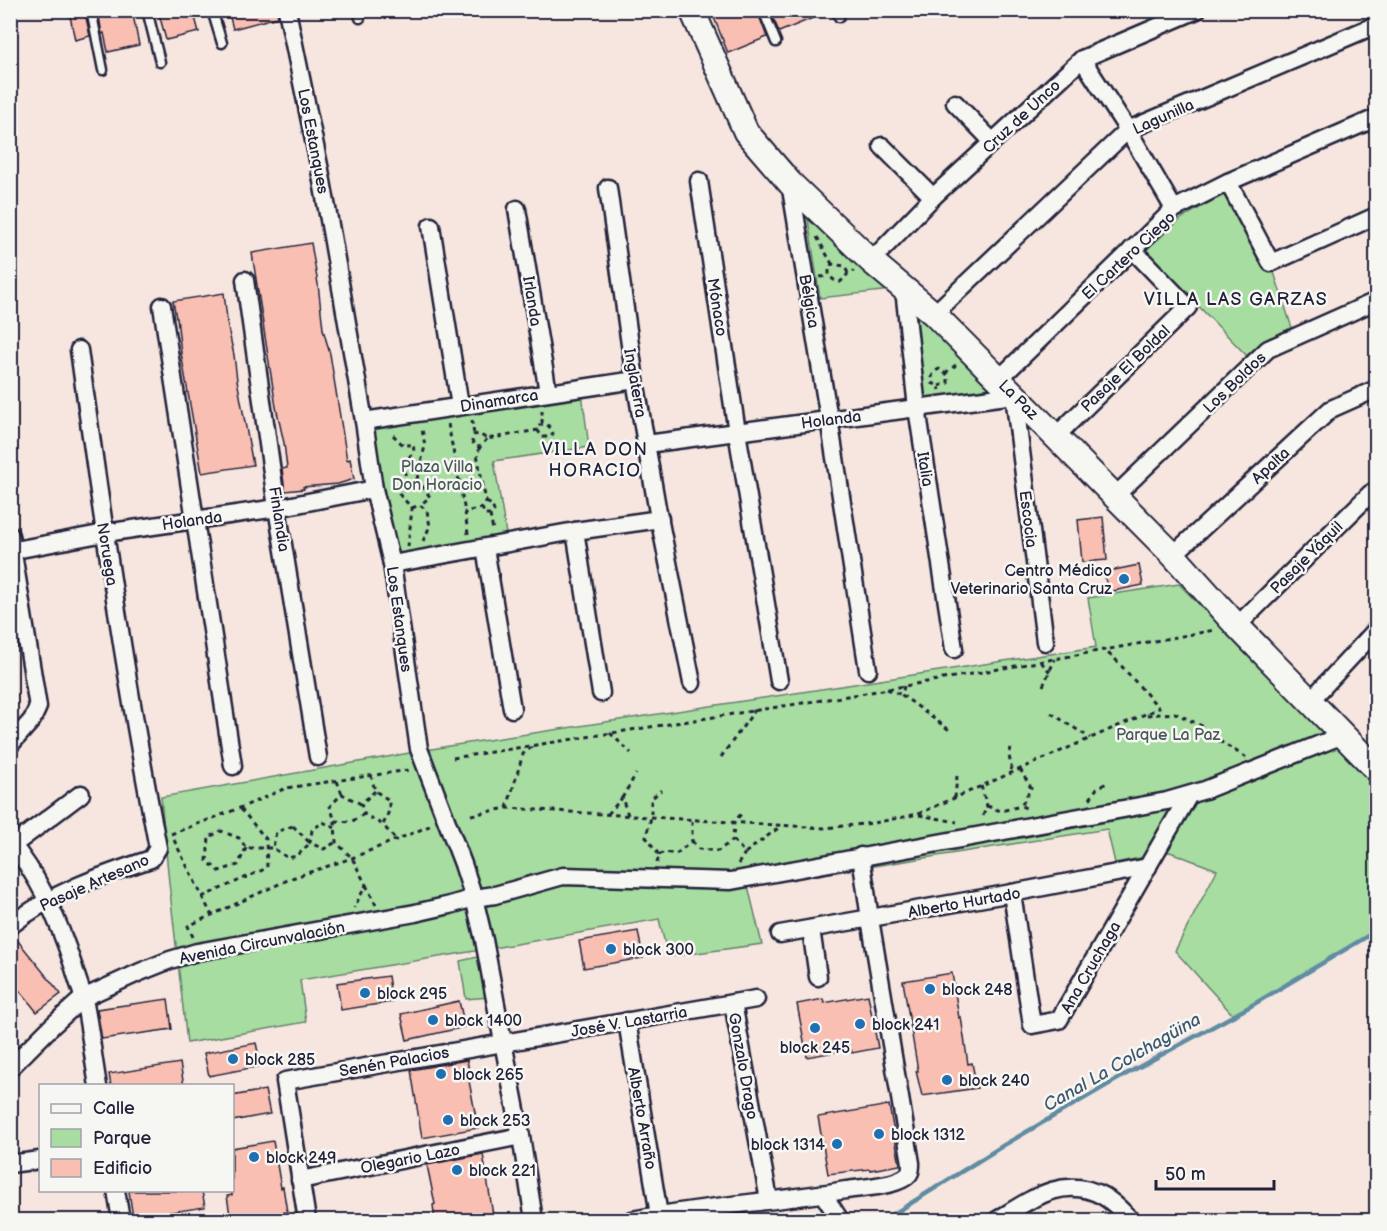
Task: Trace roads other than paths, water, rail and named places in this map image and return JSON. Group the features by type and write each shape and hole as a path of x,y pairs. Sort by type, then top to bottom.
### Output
{"street":[{"name":"Los Estanques","path":"286,10 320,170 374,489 392,564 419,749 474,898 521,1136 534,1221"},
{"name":"La Paz","path":"692,10 746,132 863,266 904,289 934,314 1173,555 1229,628 1310,701 1377,769"},
{"name":"Cruz de Unco","path":"863,266 992,141 1082,59 1197,10"},
{"name":"Lagunilla","path":"934,314 1128,130 1377,25"},
{"path":"1082,59 1128,130 1174,209"},
{"path":"955,103 992,141"},
{"name":"El Cartero Ciego","path":"1007,387 1132,249 1174,209 1228,182 1377,118"},
{"path":"882,146 933,197"},
{"name":"Mónaco","path":"699,181 737,432 779,681"},
{"path":"1228,182 1271,263 1377,216"},
{"name":"Bélgica","path":"790,183 868,670"},
{"name":"Inglaterra","path":"608,188 635,380 692,683"},
{"name":"Irlanda","path":"518,209 545,400"},
{"path":"431,226 460,406"},
{"name":"Pasaje El Boldal","path":"1056,436 1188,307 1132,249"},
{"name":"Finlandia","path":"245,280 278,508 318,757"},
{"name":"Italia","path":"904,289 917,408 954,649"},
{"name":"Los Boldos","path":"1115,496 1268,349 1377,301"},
{"path":"162,306 233,766"},
{"name":"Noruega","path":"79,350 140,757"},
{"name":"Dinamarca","path":"364,421 460,406 545,400 635,380"},
{"name":"Holanda","path":"647,444 917,408 1007,387"},
{"name":"Escocia","path":"1007,387 1045,642"},
{"name":"Apalta","path":"1173,555 1331,409 1377,389"},
{"name":"Holanda","path":"11,546 278,508 374,489"},
{"name":"Pasaje Yáquil","path":"1229,628 1370,494 1377,490"},
{"path":"392,564 489,541 660,519"},
{"path":"575,531 601,693"},
{"path":"489,541 512,708"},
{"path":"10,745 36,714 38,707 11,546"},
{"path":"1310,701 1377,630"},
{"name":"Avenida Circunvalación","path":"10,1068 83,998 140,972 197,952 415,913 495,895 563,876 731,880 1167,801 1205,790 1343,735"},
{"name":"Pasaje Artesano","path":"10,926 47,900 151,859 158,848 140,757"},
{"path":"81,794 12,843 26,862 47,900 67,946 83,998 98,1084"},
{"path":"1148,867 1189,795"},
{"path":"632,1221 659,1215 894,1183 911,1172 912,1163 861,856"},
{"name":"Ana Cruchaga","path":"1012,893 1032,1025 1059,1020 1148,867"},
{"name":"Alberto Hurtado","path":"780,934 1148,867"},
{"path":"811,929 818,977"},
{"name":"José V. Lastarria","path":"503,1042 756,999"},
{"name":"Gonzalo Drago","path":"733,1003 769,1200"},
{"name":"Alberto Arraño","path":"627,1021 659,1215"},
{"name":"Senén Palacios","path":"300,1180 285,1081 503,1042"},
{"name":"Olegario Lazo","path":"300,1180 521,1136"},
{"path":"10,1164 39,1160"},
{"path":"300,1180 307,1221"},
{"path":"997,1221 1035,1198 1062,1187 1089,1190 1104,1197 1131,1221"},
{"path":"116,1192 121,1221"},
{"path":"823,1194 840,1220"}],"lane":[{"path":"91,10 103,70"},
{"path":"147,10 160,62"},
{"path":"212,10 222,43"},
{"path":"763,10 776,42"}],"waterway":[{"name":"Canal La Colchagüina","path":"884,1220 1004,1145 1128,1073 1249,1007 1376,931"}],"place":[{"name":"Centro Médico Veterinario Santa Cruz","path":"1124,579"},
{"name":"block 300","path":"611,949"},
{"name":"block 248","path":"930,989"},
{"name":"block 295","path":"365,993"},
{"name":"block 1400","path":"433,1020"},
{"name":"block 241","path":"860,1024"},
{"name":"block 245","path":"815,1028"},
{"name":"block 285","path":"233,1059"},
{"name":"block 265","path":"441,1074"},
{"name":"block 240","path":"947,1080"},
{"name":"block 253","path":"448,1120"},
{"name":"block 1312","path":"879,1134"},
{"name":"block 1314","path":"837,1144"},
{"name":"block 249","path":"254,1157"},
{"name":"block 221","path":"457,1170"}],"district":[{"name":"VILLA LAS GARZAS","path":"1236,299"},
{"name":"VILLA DON HORACIO","path":"595,459"}],"park label":[{"name":"Plaza Villa Don Horacio","path":"437,475"},
{"name":"Parque La Paz","path":"1168,734"}]}
